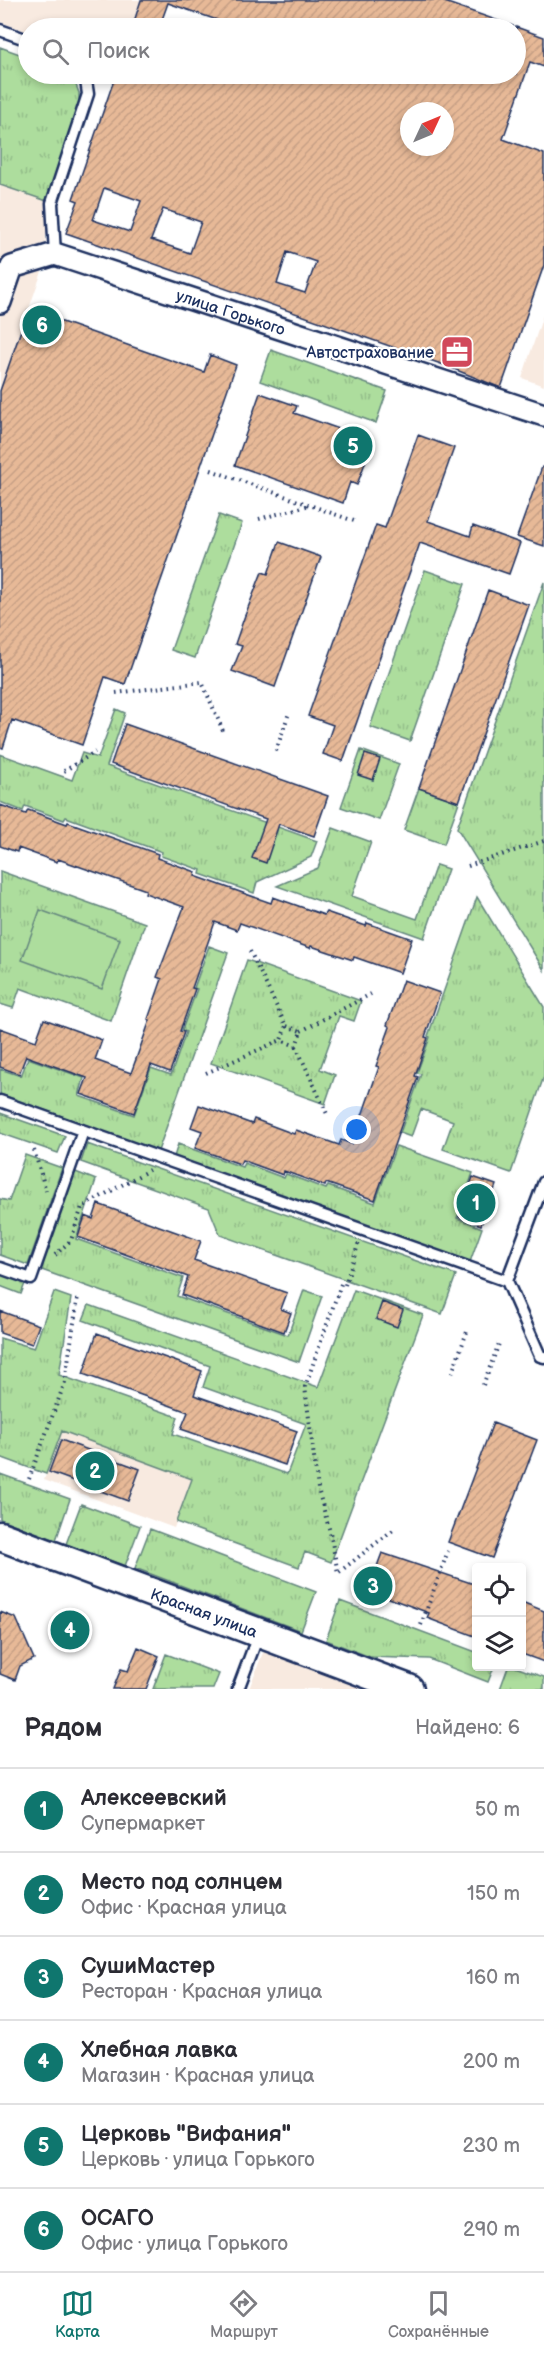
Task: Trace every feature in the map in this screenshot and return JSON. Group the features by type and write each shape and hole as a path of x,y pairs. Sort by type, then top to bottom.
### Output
{"street":[{"path":"0,302 12,267 55,254"},
{"name":"улица Горького","path":"55,254 544,415"},
{"name":"Красная улица","path":"0,1536 409,1689"}],"lane":[{"path":"0,30 18,36"},
{"path":"55,254 52,203 88,94 86,84"},
{"path":"0,1101 507,1281 543,1353"},
{"path":"0,1268 31,1279 83,1131"},
{"path":"507,1281 544,1182"},
{"path":"238,1689 259,1633"}],"path":[{"path":"211,470 357,522"},
{"path":"259,519 310,505"},
{"path":"116,693 202,682 222,731"},
{"path":"276,751 289,713"},
{"path":"64,771 95,752"},
{"path":"468,866 544,841"},
{"path":"250,951 286,1026 281,1040"},
{"path":"328,1116 296,1046 301,1031 371,994"},
{"path":"286,1026 301,1031"},
{"path":"206,1073 281,1040 296,1046"},
{"path":"34,1150 54,1215"},
{"path":"71,1240 82,1207 166,1160"},
{"path":"363,1230 305,1386 318,1489 338,1573 393,1530"},
{"path":"29,1479 65,1382 78,1296"},
{"path":"452,1373 468,1329"},
{"path":"483,1385 500,1341"},
{"path":"421,1625 448,1551"}],"shaded area":[{"path":"0,0 141,0 135,18 18,18 18,28 0,22"},
{"path":"0,185 47,201 45,263 0,391"},
{"path":"544,312 544,386 522,378"},
{"path":"62,1430 192,1479 174,1528 44,1480"},
{"path":"264,1650 365,1689 249,1689"}],"green space":[{"path":"0,47 18,53 18,84 76,84 79,93 79,107 47,201 0,185"},
{"path":"271,350 387,391 376,423 260,381"},
{"path":"219,515 242,523 195,658 171,650"},
{"path":"425,570 465,584 410,741 370,727"},
{"path":"544,582 544,970 457,828"},
{"path":"116,709 125,713 107,766 317,841 311,857 257,882 254,893 200,874 201,870 161,856 162,852 66,817 64,820 25,806 23,811 0,802 0,754 72,780 82,753 98,758"},
{"path":"361,750 399,764 379,820 341,807"},
{"path":"419,788 459,802 444,844 404,830"},
{"path":"333,828 371,842 352,896 417,919 436,865 448,869 424,938 277,886 318,868"},
{"path":"0,871 145,923 111,1021 20,988 13,1008 0,1004"},
{"path":"477,897 544,1007 544,1076 511,1173 443,1149 453,1121 421,1109 411,1137 400,1133 421,1074 417,1073 430,1037 428,1036"},
{"path":"40,910 120,939 102,989 22,960"},
{"path":"209,946 228,953 158,1151 0,1094 0,1069 21,1076 28,1058 84,1078 79,1096 134,1115 151,1068 171,1075 186,1032 182,1030 197,989 194,988"},
{"path":"247,960 361,1001 354,1021 339,1016 320,1069 335,1075 325,1104 211,1063"},
{"path":"0,1113 65,1136 58,1153 0,1133"},
{"path":"87,1144 456,1275 442,1314 220,1235 209,1208 81,1162"},
{"path":"178,1144 242,1167 244,1163 284,1178 286,1174 326,1189 328,1186 375,1203 396,1146 473,1173 457,1218 482,1228 470,1262 174,1157"},
{"path":"25,1155 62,1168 28,1265 0,1255 0,1199 9,1201"},
{"path":"73,1171 96,1180 76,1239 183,1278 177,1296 288,1335 304,1290 322,1296 299,1362 39,1269"},
{"path":"0,1272 26,1281 21,1294 0,1286"},
{"path":"354,1290 423,1315 331,1562 305,1552 299,1567 176,1522 192,1479 62,1431 46,1474 0,1457 0,1338 34,1348 54,1292 71,1298 59,1375 178,1417 173,1434 287,1474 306,1424 203,1387 210,1366 83,1320 89,1305 318,1387"},
{"path":"0,1474 70,1499 56,1540 0,1519"},
{"path":"81,1504 140,1526 125,1566 66,1544"},
{"path":"150,1529 316,1592 301,1631 135,1568"},
{"path":"340,1601 472,1650 472,1671 492,1671 488,1682 429,1659 370,1657 326,1640"},
{"path":"166,1654 219,1674 213,1689 153,1689"},
{"path":"507,1671 526,1671 544,1677 544,1689 500,1689"}],"building":[{"path":"141,0 439,0 490,18 211,18 168,3 163,18 135,18"},
{"path":"526,31 544,37 544,67 530,62 526,73"},
{"path":"113,84 522,84 503,139 544,154 544,265 501,388 444,365 66,233 78,201 73,199","holes":["104,188 141,201 130,232 93,220","163,209 201,222 190,253 151,240","287,252 316,262 305,293 277,284"]},
{"path":"28,310 204,372 210,355 236,365 125,684 105,677 82,745 12,720 3,748 0,747 0,391"},
{"path":"260,393 297,406 294,413 373,441 357,485 350,482 343,503 235,465"},
{"path":"418,435 454,448 428,521 470,536 473,526 520,543 509,574 420,543 343,761 323,754 333,725 308,716 376,525 385,528"},
{"path":"542,467 544,468 544,546 517,537"},
{"path":"279,542 321,557 275,687 232,671 242,646 235,644 244,618 262,572 268,574"},
{"path":"488,590 529,605 459,802 419,788"},
{"path":"125,724 328,796 314,836 279,824 266,863 252,858 266,819 111,764"},
{"path":"365,754 380,759 373,780 358,775"},
{"path":"0,805 26,814 28,810 67,824 68,822 158,854 157,858 196,872 195,876 271,903 273,897 324,915 326,912 366,926 367,923 412,939 400,973 354,957 353,960 311,946 310,948 240,923 237,930 215,922 192,988 195,989 180,1031 184,1032 170,1072 151,1065 134,1113 81,1094 87,1078 26,1056 19,1074 0,1067 0,1028 36,1041 44,1019 102,1040 95,1060 131,1073 162,979 157,977 184,907 145,893 146,890 58,859 57,862 18,848 17,852 0,846"},
{"path":"403,980 440,993 425,1037 428,1038 415,1076 418,1077 375,1200 326,1183 325,1186 284,1171 283,1175 242,1160 240,1164 195,1148 202,1131 191,1127 199,1105 252,1124 254,1119 294,1134 296,1130 339,1145 341,1140 352,1144 379,1067 376,1066 390,1027 387,1025"},
{"path":"473,1177 496,1185 481,1225 459,1217"},
{"path":"98,1204 201,1241 194,1260 287,1293 281,1309 291,1313 284,1332 182,1295 188,1277 78,1237 85,1216 93,1219"},
{"path":"382,1302 403,1310 397,1327 376,1319"},
{"path":"0,1311 39,1325 32,1344 0,1333"},
{"path":"97,1333 202,1371 194,1395 297,1431 285,1465 181,1429 188,1412 83,1374"},
{"path":"493,1423 537,1440 492,1558 448,1542"},
{"path":"61,1440 140,1469 128,1501 49,1472"},
{"path":"382,1553 472,1583 472,1635 427,1618 429,1613 365,1589 372,1568 376,1569"},
{"path":"526,1604 544,1611 544,1662 526,1655"},
{"path":"0,1612 16,1618 34,1659 20,1666 15,1680 0,1674"},
{"path":"138,1647 159,1656 146,1689 113,1689 121,1669 128,1671"}],"place":[{"name":"ОСАГО","path":"42,325"},
{"name":"Автострахование","path":"457,352"},
{"name":"Церковь \"Вифания\"","path":"353,446"},
{"name":"Алексеевский","path":"476,1203"},
{"name":"Место под солнцем","path":"95,1471"},
{"name":"СушиМастер","path":"373,1586"},
{"name":"Хлебная лавка","path":"70,1630"}]}
